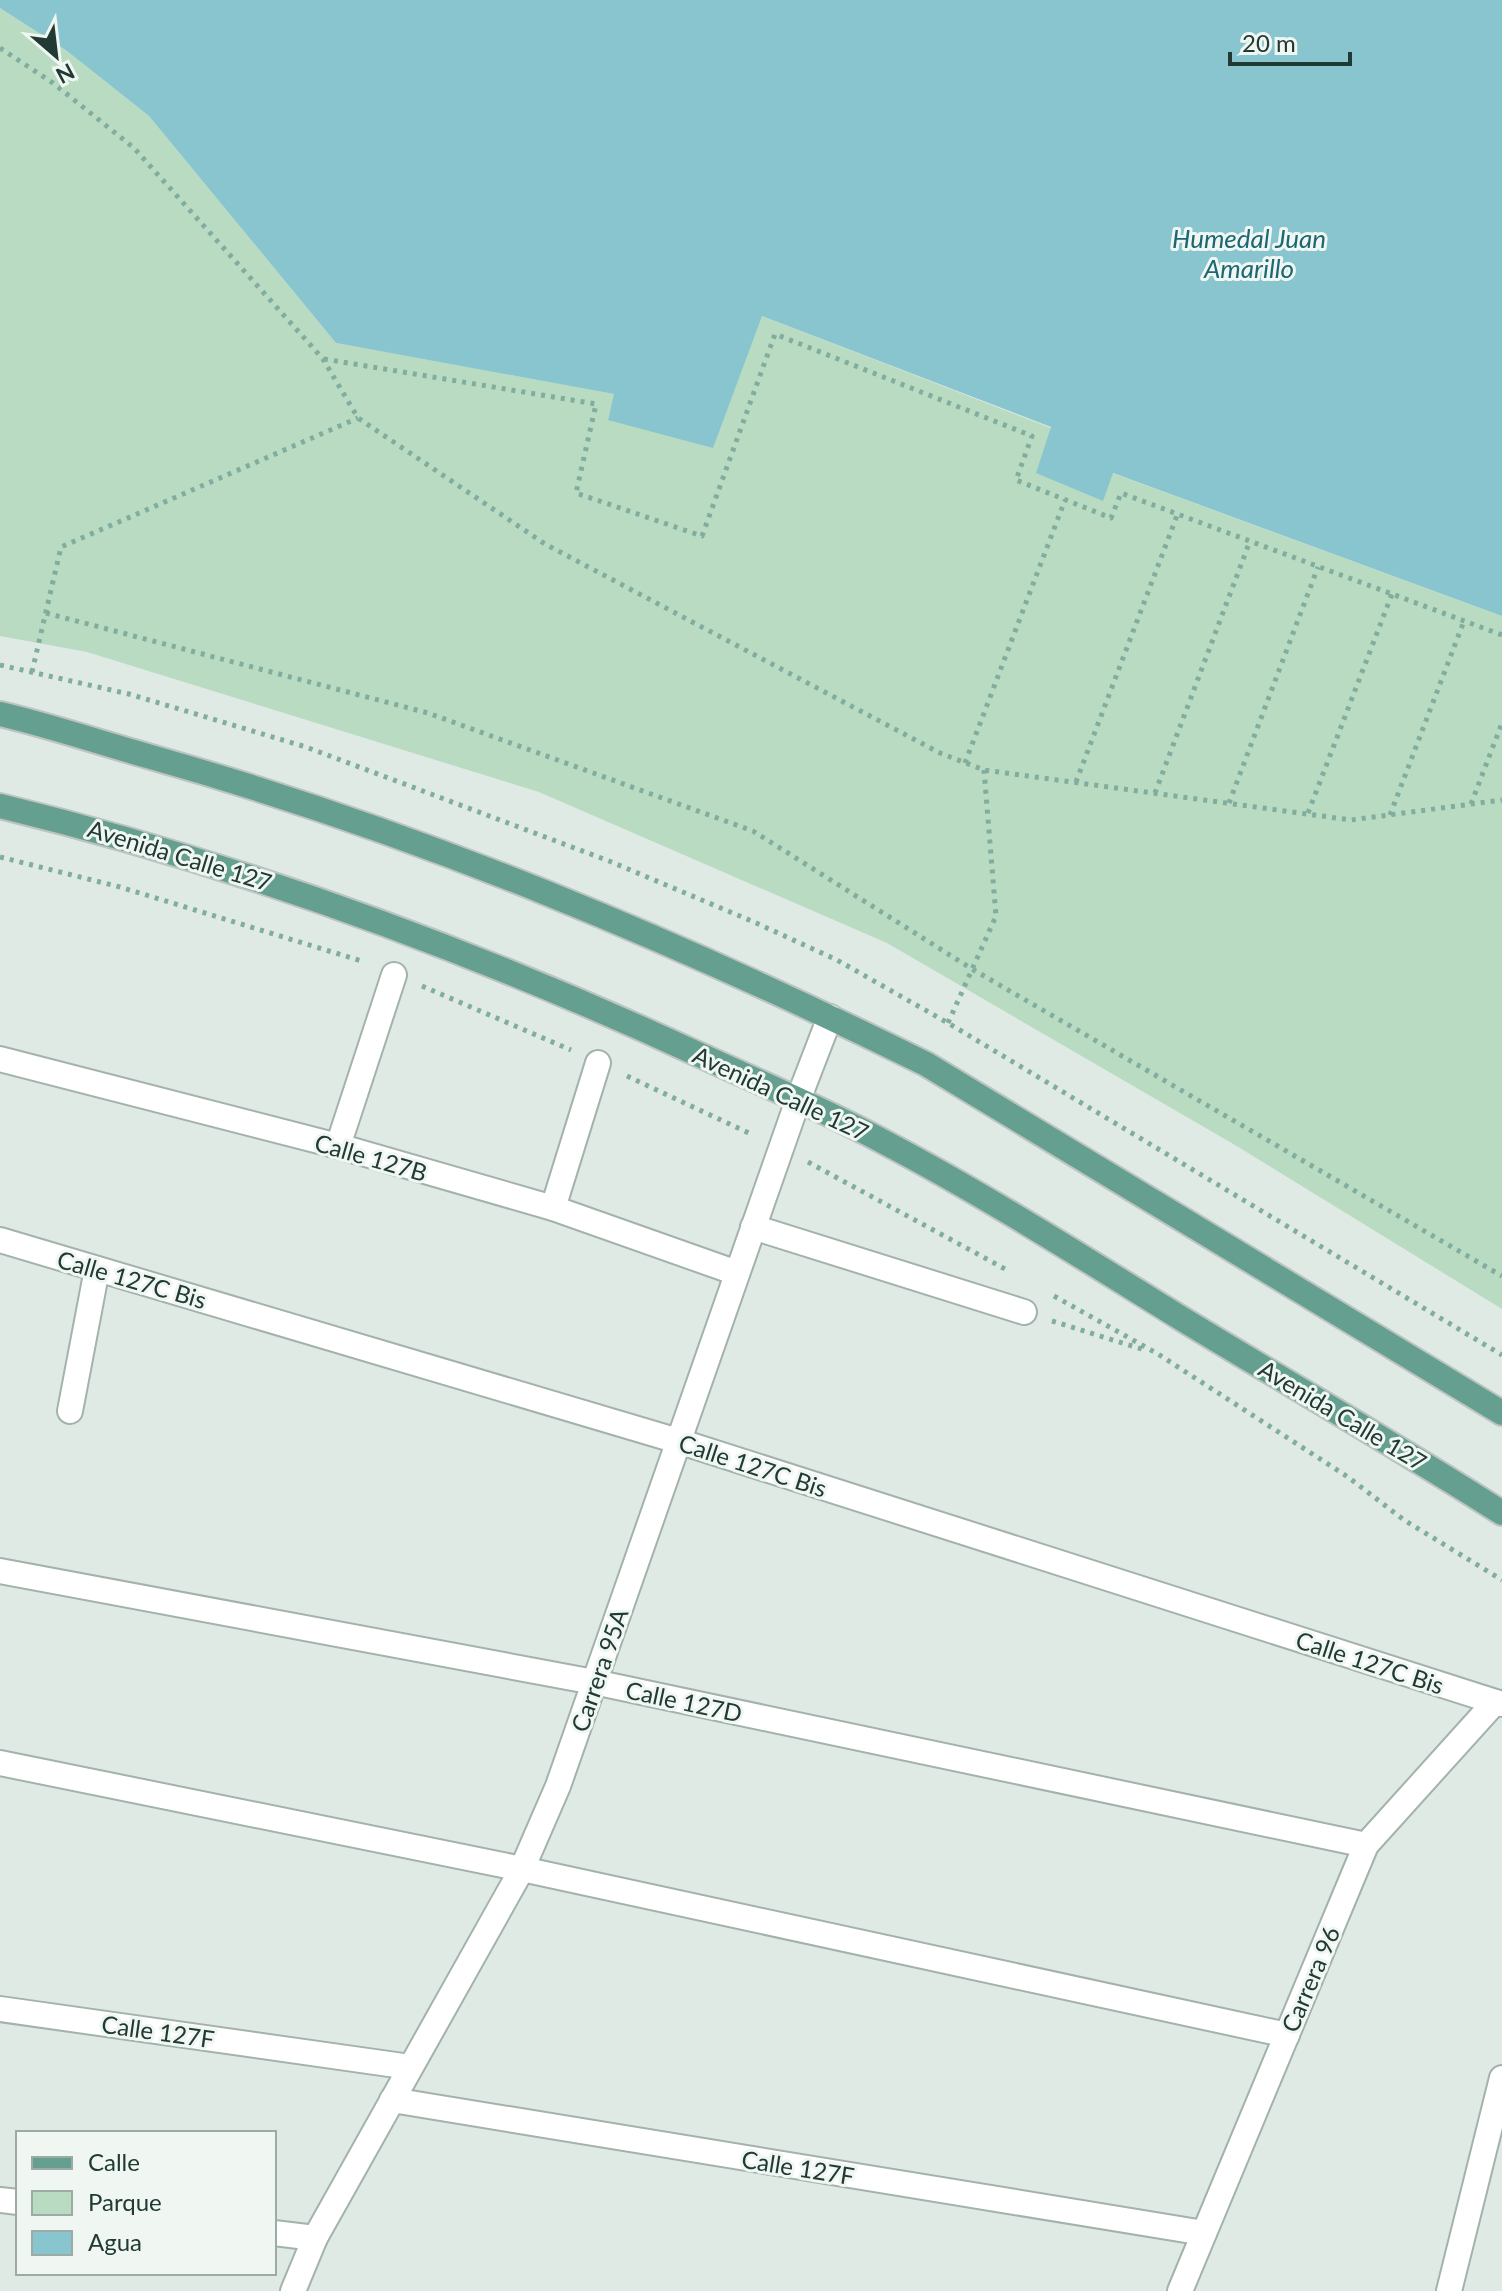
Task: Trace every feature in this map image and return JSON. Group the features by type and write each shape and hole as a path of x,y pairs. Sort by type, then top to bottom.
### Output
{"main road":[{"path":"0,714 217,776 412,839 642,932 830,1017 926,1064 1502,1413"},
{"name":"Avenida Calle 127","path":"0,806 170,850 389,923 526,977 798,1100 884,1142 1054,1239 1502,1513"}],"street":[{"path":"338,1146 394,975"},
{"name":"Carrera 95A","path":"293,2291 315,2238 522,1869 558,1786 753,1227 830,1017"},
{"name":"Calle 127B","path":"0,1059 338,1146 553,1208 737,1273"},
{"path":"553,1208 598,1063"},
{"path":"753,1227 1024,1312"},
{"name":"Calle 127C Bis","path":"0,1240 678,1441 1498,1703"},
{"path":"70,1411 97,1269"},
{"name":"Calle 127D","path":"0,1571 594,1682 1366,1845"},
{"name":"Carrera 96","path":"1180,2291 1366,1845 1498,1703"},
{"path":"0,1763 522,1869 1287,2035"},
{"name":"Calle 127F","path":"0,2009 410,2067"},
{"path":"1449,2291 1502,2078"},
{"name":"Calle 127F","path":"392,2100 1204,2233"},
{"path":"276,2233 315,2238"}],"path":[{"path":"0,48 53,83 134,148 323,359 358,418 545,544 940,753 984,770 1351,820 1502,800"},
{"path":"323,359 596,404 576,493 702,536 775,334 1032,436 1016,480 1111,518 1121,493 1502,635"},
{"path":"32,672 61,547 358,418"},
{"path":"965,763 1065,500"},
{"path":"1075,782 1178,513"},
{"path":"1155,793 1250,541"},
{"path":"1229,803 1318,567"},
{"path":"1308,814 1392,594"},
{"path":"46,613 428,713 753,831 972,969 1502,1276"},
{"path":"1390,815 1464,621"},
{"path":"1471,804 1502,723"},
{"path":"948,1023 996,916 984,770"},
{"path":"781,1148 1009,1271"},
{"path":"1050,1294 1158,1354 1348,1477 1404,1520 1502,1580"},
{"path":"1024,1312 1158,1354"}],"green space":[{"path":"0,8 67,51 149,116 336,343 615,394 608,419 762,316 1051,428 1102,500 1112,473 1502,616 1502,1309 1235,1145 887,943 539,792 87,652 0,636"}],"water":[{"name":"Humedal Juan Amarillo","path":"0,0 1502,0 1502,616 1113,473 1103,501 1036,473 1051,427 762,316 713,448 608,420 614,394 336,343 149,116 67,51 0,8"}]}
